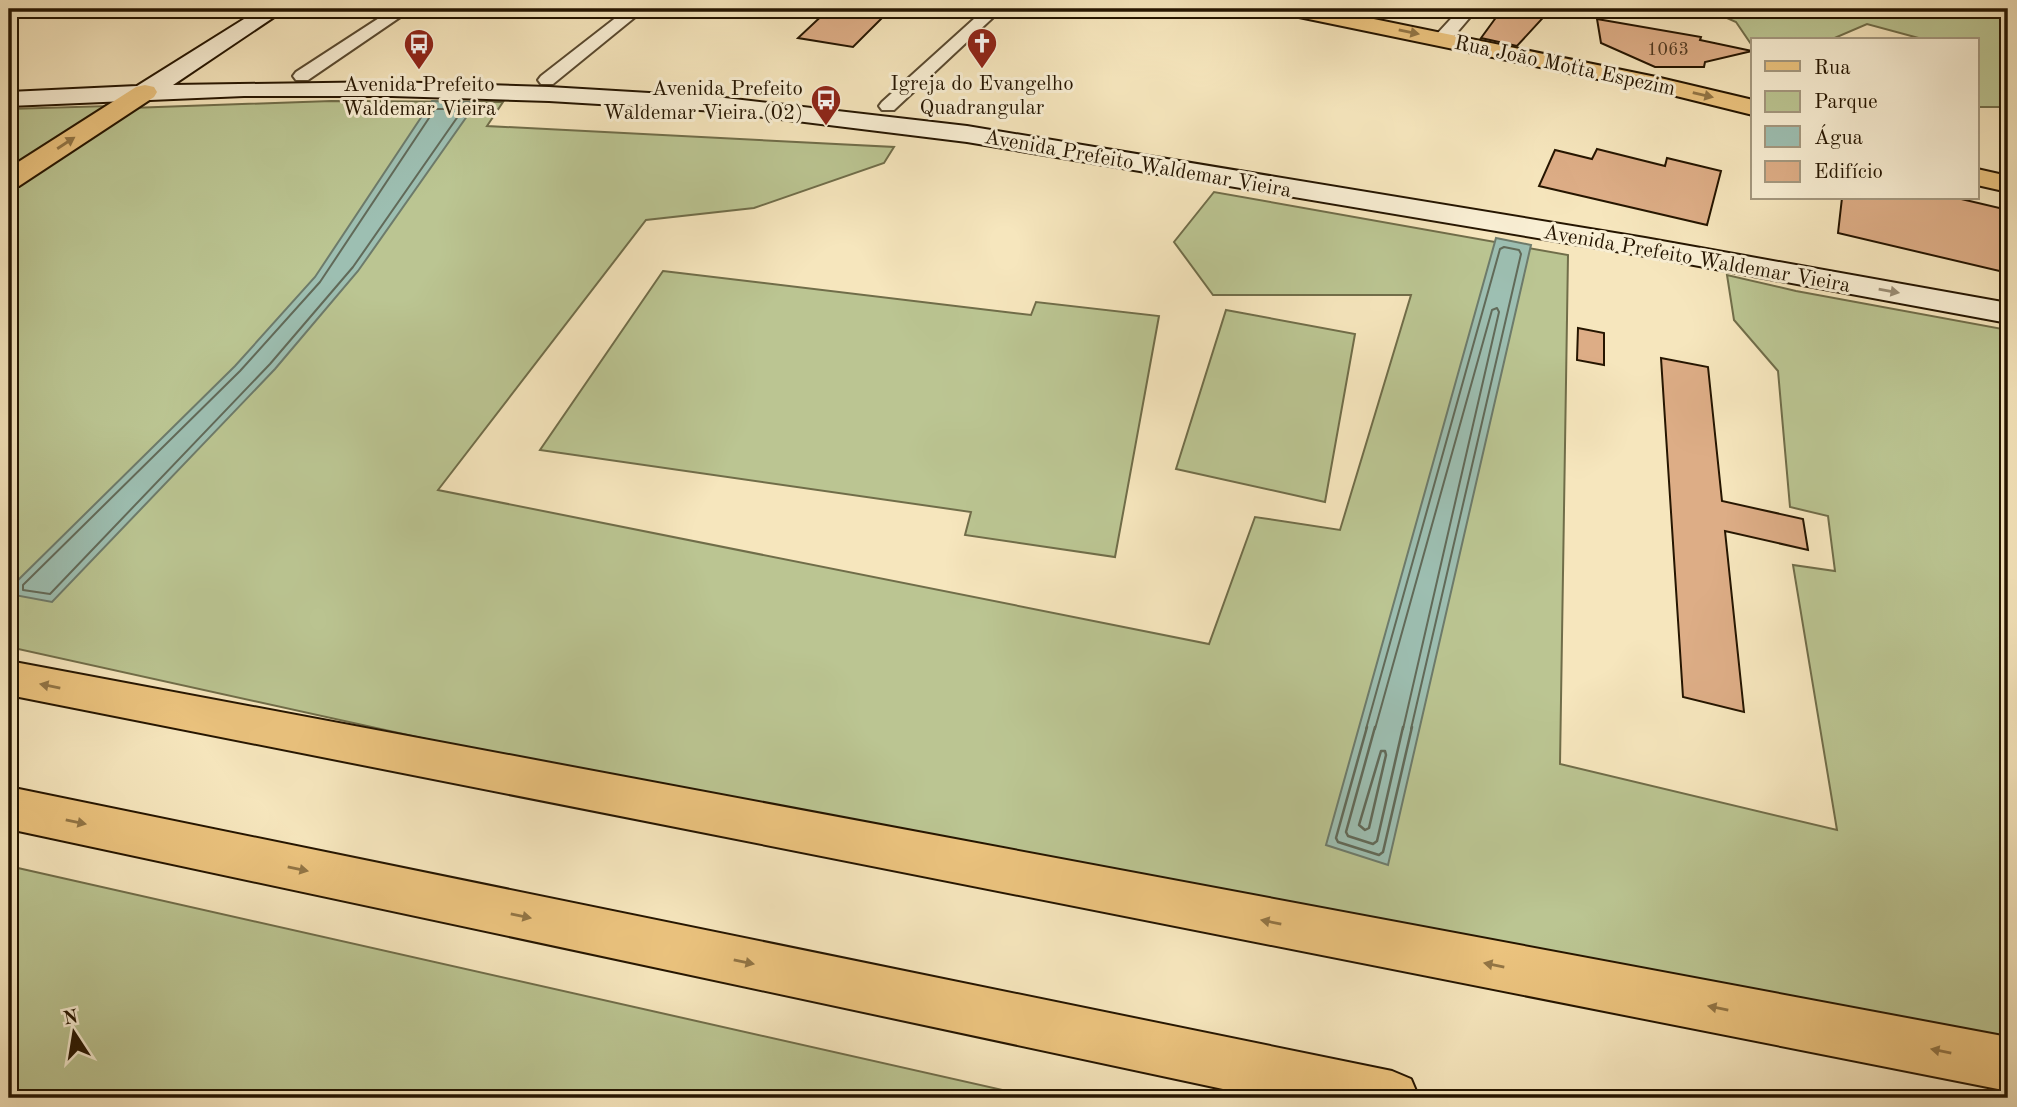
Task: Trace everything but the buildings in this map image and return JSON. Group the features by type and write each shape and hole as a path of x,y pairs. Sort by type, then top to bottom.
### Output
{"main road":[{"path":"9,180 275,9"},
{"name":"Rua João Motta Espezim","path":"1294,9 1751,108"},
{"name":"Avenida Prefeito Waldemar Vieira","path":"9,100 302,76 547,79 766,101 1645,238 2008,290"},
{"name":"Avenida Prefeito Waldemar Vieira","path":"9,87 431,90 888,106 1051,130 1645,238 2008,313"},
{"path":"1979,177 2008,184"},
{"path":"9,678 2008,1064"},
{"path":"9,808 1392,1098"}],"street":[{"path":"302,76 404,9"},
{"path":"547,79 637,9"},
{"path":"888,106 994,9"},
{"path":"1442,39 1469,9"}],"green space":[{"path":"1707,9 2008,9 2008,107 1979,107 1979,38 1919,38 1867,24 1835,38 1751,38 1751,44 1736,22"},
{"path":"331,101 503,102 487,126 894,147 884,163 754,208 646,220 438,490 1209,644 1255,517 1340,530 1411,295 1213,295 1174,242 1214,192 1568,255 1560,764 1837,830 1793,565 1835,571 1828,516 1790,507 1778,371 1734,320 1727,275 1796,291 2008,330 2008,1049 1266,900 612,780 9,647 9,187 130,108"},
{"path":"108,106 9,169 9,109"},
{"path":"663,271 1031,315 1036,302 1159,316 1115,557 965,535 971,512 540,450"},
{"path":"1226,310 1355,334 1325,502 1176,469"},
{"path":"9,866 1038,1098 9,1098"}],"water":[{"path":"432,101 477,102 358,271 275,369 52,602 9,594 9,589 235,366 315,277"},
{"path":"1496,238 1531,245 1388,865 1326,845"}],"place":[{"name":"Igreja do Evangelho Quadrangular","path":"982,70"},
{"name":"Avenida Prefeito Waldemar Vieira","path":"419,71"},
{"name":"Avenida Prefeito Waldemar Vieira (02)","path":"826,127"}]}
